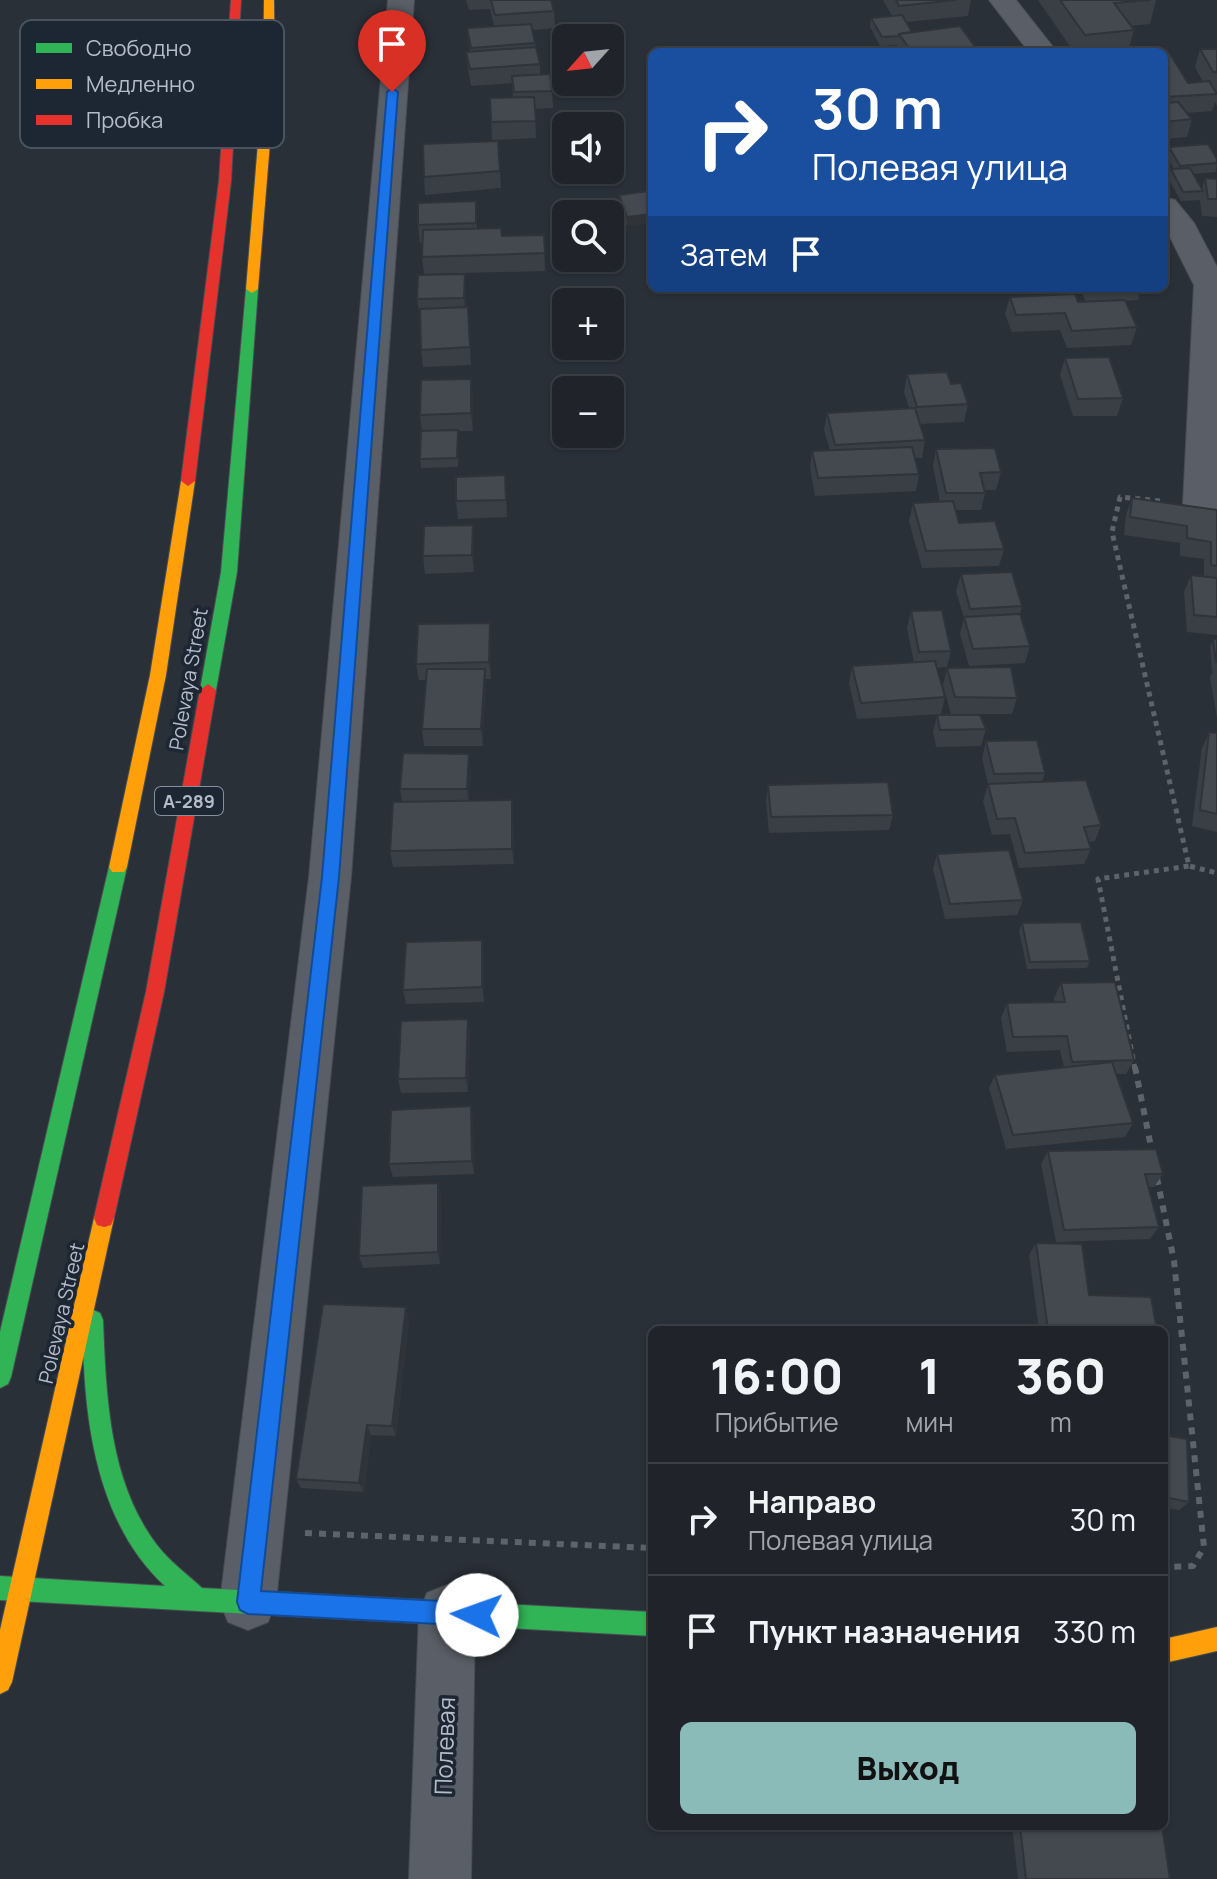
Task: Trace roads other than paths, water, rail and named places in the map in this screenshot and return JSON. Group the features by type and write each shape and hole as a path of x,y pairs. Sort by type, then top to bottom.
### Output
{"main road":[{"name":"Polevaya Street","path":"236,0 236,20"},
{"name":"Polevaya Street","path":"0,1377 140,772 177,572 228,148"},
{"name":"Polevaya Street","path":"22,1590 155,992 229,572 264,148"},
{"path":"92,1276 93,1373 109,1461 142,1543 197,1599"},
{"path":"0,1588 648,1624"},
{"name":"А-289","path":"0,1682 22,1590"},
{"path":"1168,1650 1217,1639"}],"street":[{"path":"248,1602 330,877 401,0"},
{"path":"1002,0 1040,48"},
{"path":"1168,211 1183,229 1210,285 1209,506"},
{"name":"Полевая","path":"440,1879 447,1613"}]}
